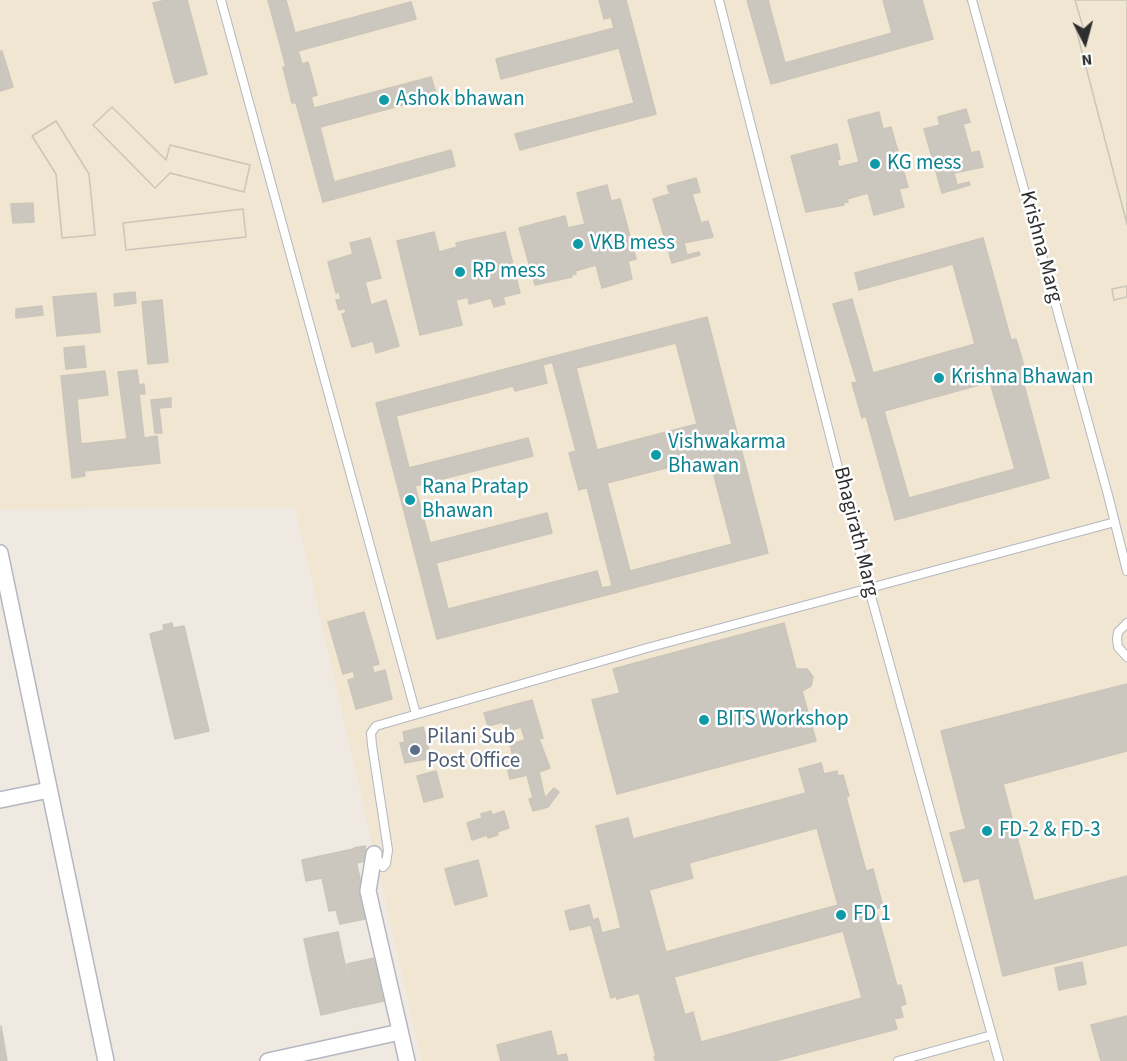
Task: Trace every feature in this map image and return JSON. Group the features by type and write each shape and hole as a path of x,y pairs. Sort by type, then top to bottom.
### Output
{"street":[{"path":"0,553 106,1061"},
{"path":"0,800 49,790"},
{"path":"375,854 368,891 407,1061"},
{"path":"268,1061 400,1032"}],"lane":[{"path":"221,0 416,714"},
{"name":"Bhagirath Marg","path":"719,0 869,589 999,1061"},
{"name":"Krishna Marg","path":"972,0 1127,571"},
{"path":"375,854 383,867 386,864 388,850 371,733 376,726 647,648 1115,522"},
{"path":"1127,623 1118,632 1117,639 1118,647 1127,657"},
{"path":"898,1061 992,1035"}],"shaded area":[{"path":"0,0 1127,0 1127,1061 422,1061 295,507 0,509"}],"building":[{"path":"166,0 187,0 207,74 175,83 153,3"},
{"name":"Ashok bhawan","path":"268,0 286,0 295,33 411,2 416,19 298,51 302,64 308,62 317,95 311,97 314,108 431,77 437,96 320,127 334,182 451,150 455,166 323,202 296,103 292,103 283,67 286,67"},
{"path":"599,0 626,0 656,114 520,150 515,134 634,103 619,48 501,79 496,59 614,28 611,17 604,19"},
{"path":"747,0 768,0 785,63 892,33 883,0 922,0 933,39 771,84"},
{"path":"1075,0 1127,0 1127,224 1076,29 1083,27"},
{"path":"1075,0 1127,0 1127,224 1076,29 1083,27"},
{"path":"0,51 2,51 13,87 0,91"},
{"path":"112,107 166,160 170,145 250,165 244,192 170,173 155,188 93,125"},
{"path":"112,107 166,160 170,145 250,165 244,192 170,173 155,188 93,125"},
{"path":"966,109 970,122 963,124 971,153 979,151 983,167 954,173 957,185 969,182 970,185 942,193 924,129 940,125 938,117"},
{"name":"KG mess","path":"879,112 883,129 891,127 908,187 899,189 904,207 874,215 868,193 847,199 848,202 843,203 844,205 806,212 791,156 837,144 839,167 859,162 848,120"},
{"path":"56,121 89,174 95,235 62,238 56,174 32,136"},
{"path":"56,121 89,174 95,235 62,238 56,174 32,136"},
{"path":"696,178 700,192 692,194 701,223 708,221 713,237 684,243 687,255 699,252 700,255 672,263 653,199 670,194 667,186"},
{"name":"VKB mess","path":"607,185 611,201 620,199 636,259 628,261 632,279 602,288 596,265 575,271 576,274 571,275 572,277 535,285 519,228 565,216 568,228 585,224 577,193"},
{"path":"33,203 34,222 13,223 11,204"},
{"path":"243,209 246,237 126,250 123,223"},
{"path":"243,209 246,237 126,250 123,223"},
{"name":"RP mess","path":"434,232 439,252 457,247 456,243 505,232 520,293 503,297 505,304 494,307 491,298 469,304 468,297 456,300 462,325 420,335 397,241"},
{"path":"370,238 381,278 365,282 371,305 386,300 399,346 376,353 373,341 352,347 342,314 346,313 345,308 339,310 336,300 341,299 339,292 336,293 328,262 353,254 350,243"},
{"name":"Krishna Bhawan","path":"983,238 1011,340 1016,339 1026,373 1021,374 1049,478 895,520 866,416 862,418 852,383 857,382 833,304 852,299 873,373 975,344 953,264 859,290 855,273","holes":["990,382 1015,469 909,498 884,411"]},
{"path":"1127,286 1127,297 1114,300 1112,289"},
{"path":"1127,286 1127,297 1114,300 1112,289"},
{"path":"135,292 136,303 115,306 114,294"},
{"path":"96,293 100,332 57,336 53,297"},
{"path":"162,300 168,362 148,364 142,302"},
{"path":"42,306 43,315 16,318 16,309"},
{"name":"Vishwakarma Bhawan","path":"707,317 768,553 614,593 587,487 579,490 569,453 576,451 551,357","holes":["676,343 697,424 597,450 576,368","709,457 732,544 630,571 607,483"]},
{"path":"84,346 86,367 66,369 64,348"},
{"name":"Rana Pratap Bhawan","path":"551,357 553,362 543,365 547,383 515,391 513,386 396,416 409,468 528,438 533,456 415,486 430,543 547,513 552,533 436,563 448,609 597,571 602,588 612,586 614,593 437,639 376,403"},
{"path":"137,370 139,385 144,384 145,394 139,394 144,438 157,436 160,463 84,471 85,476 72,478 61,376 105,371 108,395 77,399 81,444 127,439 118,372"},
{"path":"171,398 171,407 159,408 162,433 155,433 151,400"},
{"path":"364,612 379,664 372,666 374,673 385,670 392,699 356,709 348,680 355,678 353,671 343,674 328,622"},
{"path":"172,623 173,628 184,626 209,731 175,739 150,634 164,630 163,625"},
{"name":"BITS Workshop","path":"784,623 796,669 807,669 813,677 811,686 802,691 816,741 617,794 592,700 620,693 613,669"},
{"name":"FD-2 & FD-3","path":"1127,684 1127,751 1003,784 1034,901 1127,876 1127,945 1003,976 979,878 964,882 950,833 966,829 941,731"},
{"path":"532,700 543,738 539,739 550,768 539,772 545,798 554,788 559,792 548,807 533,811 529,799 533,798 527,775 510,779 506,763 514,761 510,744 525,740 521,727 505,732 503,722 488,726 484,713"},
{"name":"Pilani Sub Post Office","path":"423,727 431,758 405,763 400,743 405,742 403,732"},
{"name":"FD 1","path":"821,763 824,774 837,771 838,776 843,775 849,796 846,797 866,871 873,869 883,907 876,909 897,986 901,985 906,1004 900,1006 903,1017 894,1019 897,1029 775,1061 656,1061 639,993 617,999 616,996 611,998 591,925 570,930 565,911 589,905 593,920 598,918 602,933 621,928 596,826 628,818 633,839 806,793 799,769","holes":["817,828 838,905 666,952 649,890 693,878 689,863","843,931 862,998 701,1042 693,1012 685,1015 674,977"]},
{"path":"436,771 443,797 424,802 417,776"},
{"path":"491,811 492,815 504,811 509,828 497,832 498,835 488,838 487,835 472,840 467,823 482,818 481,814"},
{"path":"365,846 368,860 357,863 354,848"},
{"path":"353,849 360,878 324,887 322,878 306,881 302,860"},
{"path":"478,860 487,896 455,905 445,869"},
{"path":"360,879 370,918 340,924 336,910 329,911 324,887"},
{"path":"338,932 342,951 308,958 304,939"},
{"path":"342,951 355,1007 321,1015 308,959"},
{"path":"379,957 388,1000 356,1007 347,964"},
{"path":"1082,962 1086,984 1059,990 1055,968"},
{"path":"1127,1016 1127,1061 1101,1061 1091,1025"},
{"path":"1,1026 7,1061 0,1061"},
{"path":"551,1031 557,1056 566,1054 568,1061 501,1061 497,1045"}],"place":[{"name":"Ashok bhawan","path":"384,100"},
{"name":"KG mess","path":"875,164"},
{"name":"VKB mess","path":"578,244"},
{"name":"RP mess","path":"460,272"},
{"name":"Krishna Bhawan","path":"939,378"},
{"name":"Vishwakarma Bhawan","path":"656,455"},
{"name":"Rana Pratap Bhawan","path":"410,500"},
{"name":"BITS Workshop","path":"704,720"},
{"name":"Pilani Sub Post Office","path":"415,750"},
{"name":"FD-2 & FD-3","path":"987,831"},
{"name":"FD 1","path":"841,915"}]}
